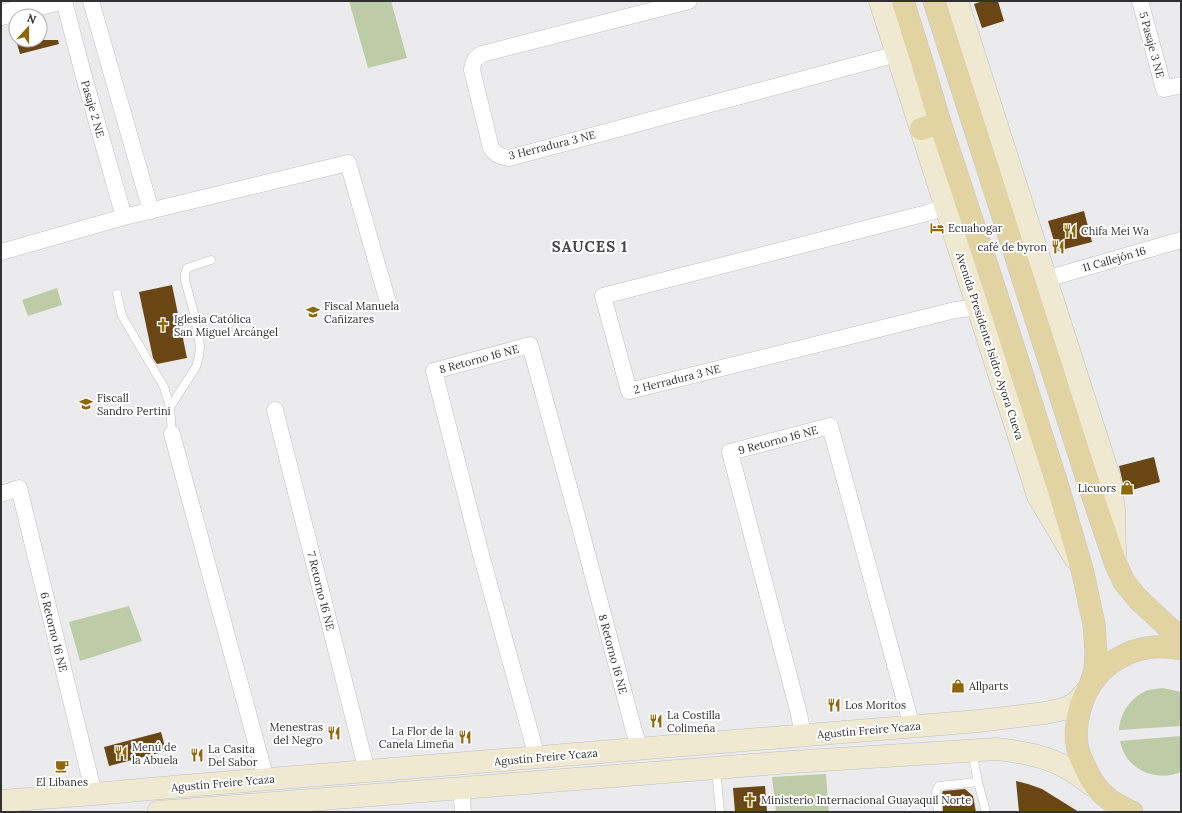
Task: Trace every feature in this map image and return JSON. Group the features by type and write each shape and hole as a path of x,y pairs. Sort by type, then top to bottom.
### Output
{"main road":[{"name":"Avenida Presidente Isidro Ayora Cueva","path":"880,1 897,54 930,126 1003,312 1060,490 1082,569 1094,624 1096,653 1095,670 1076,723 1078,752 1087,772 1110,801"},
{"name":"Avenida Presidente Isidro Ayora Cueva","path":"903,1 923,65 930,126 946,207 1038,496 1082,569"},
{"path":"934,1 1085,475 1115,562 1124,582 1138,599 1181,639"},
{"path":"957,1 1110,476 1114,510 1115,562"},
{"path":"1088,689 1102,670 1113,661 1126,654 1155,647 1170,646 1181,649"},
{"name":"Agustín Freire Ycaza","path":"1,801 979,721 1052,712 1064,709 1076,703 1088,689"},
{"path":"158,812 716,768 997,749 1037,755 1069,769 1110,801 1132,812"}],"street":[{"path":"1,15 55,1"},
{"name":"Pasaje 2 NE","path":"64,1 124,217"},
{"path":"91,1 151,211"},
{"name":"3 Herradura 3 NE","path":"689,1 482,54 477,57 474,60 472,70 489,142 494,152 503,158 508,158 897,54"},
{"name":"5 Pasaje 3 NE","path":"1140,1 1164,89 1181,85"},
{"path":"1,252 124,217 348,163 388,302"},
{"name":"2 Herradura 3 NE","path":"946,207 603,296 629,391 955,310 978,307"},
{"name":"11 Callejón 16","path":"1046,279 1181,240"},
{"name":"8 Retorno 16 NE","path":"537,757 480,551 434,370 530,345 640,749"},
{"name":"7 Retorno 16 NE","path":"275,410 367,771"},
{"name":"9 Retorno 16 NE","path":"803,736 799,714 730,452 830,426 912,727"},
{"path":"172,434 266,779"},
{"name":"6 Retorno 16 NE","path":"1,494 19,488 94,794"},
{"path":"461,788 463,812"}],"lane":[{"path":"170,407 196,366 199,356 200,346 194,313 185,280 185,274 187,268 211,260"},
{"path":"117,294 122,316 164,388 170,407 172,434"},
{"path":"972,750 986,812"},
{"path":"716,768 720,812"},
{"path":"938,812 936,791 938,786 978,782"}],"green space":[{"path":"349,1 391,1 407,58 368,68"},
{"path":"57,288 62,305 28,316 22,300"},
{"path":"129,606 142,641 80,661 69,622"},
{"path":"1163,688 1181,692 1181,726 1119,730 1124,712 1136,697 1148,690"},
{"path":"1181,736 1181,772 1165,776 1149,773 1134,766 1124,753 1120,741"},
{"path":"826,774 829,812 776,812 772,777"}],"building":[{"path":"983,1 998,1 1004,21 982,28 974,4"},
{"path":"48,40 58,40 59,44 48,47"},
{"path":"18,48 43,48 20,54"},
{"name":"Chifa Mei Wa","path":"1084,211 1092,242 1057,251 1048,221"},
{"name":"Iglesia Católica San Miguel Arcángel","path":"172,285 187,358 157,364 153,358 139,292"},
{"path":"1154,457 1160,482 1125,492 1119,466"},
{"path":"161,732 166,751 109,766 104,747"},
{"path":"1016,781 1042,789 1079,812 1019,812"},
{"name":"Ministerio Internacional Guayaquil Norte","path":"765,786 767,812 735,812 733,788"},
{"path":"965,789 973,796 976,812 943,812 943,791"}],"place":[{"name":"Ecuahogar","path":"937,228"},
{"name":"Chifa Mei Wa","path":"1070,231"},
{"name":"café de byron","path":"1058,247"},
{"name":"Fiscal Manuela Cañizares","path":"313,312"},
{"name":"Iglesia Católica San Miguel Arcángel","path":"163,325"},
{"name":"Fiscall Sandro Pertini","path":"86,404"},
{"name":"Licuors","path":"1127,488"},
{"name":"Allparts","path":"958,686"},
{"name":"Los Moritos","path":"834,705"},
{"name":"La Costilla Colimeña","path":"656,721"},
{"name":"Menestras del Negro","path":"334,733"},
{"name":"La Flor de la Canela Limeña","path":"465,737"},
{"name":"Menú de la Abuela","path":"121,753"},
{"name":"La Casita Del Sabor","path":"197,755"},
{"name":"El Libanes","path":"62,766"},
{"name":"Ministerio Internacional Guayaquil Norte","path":"750,800"}],"district":[{"name":"SAUCES 1","path":"590,246"}]}
